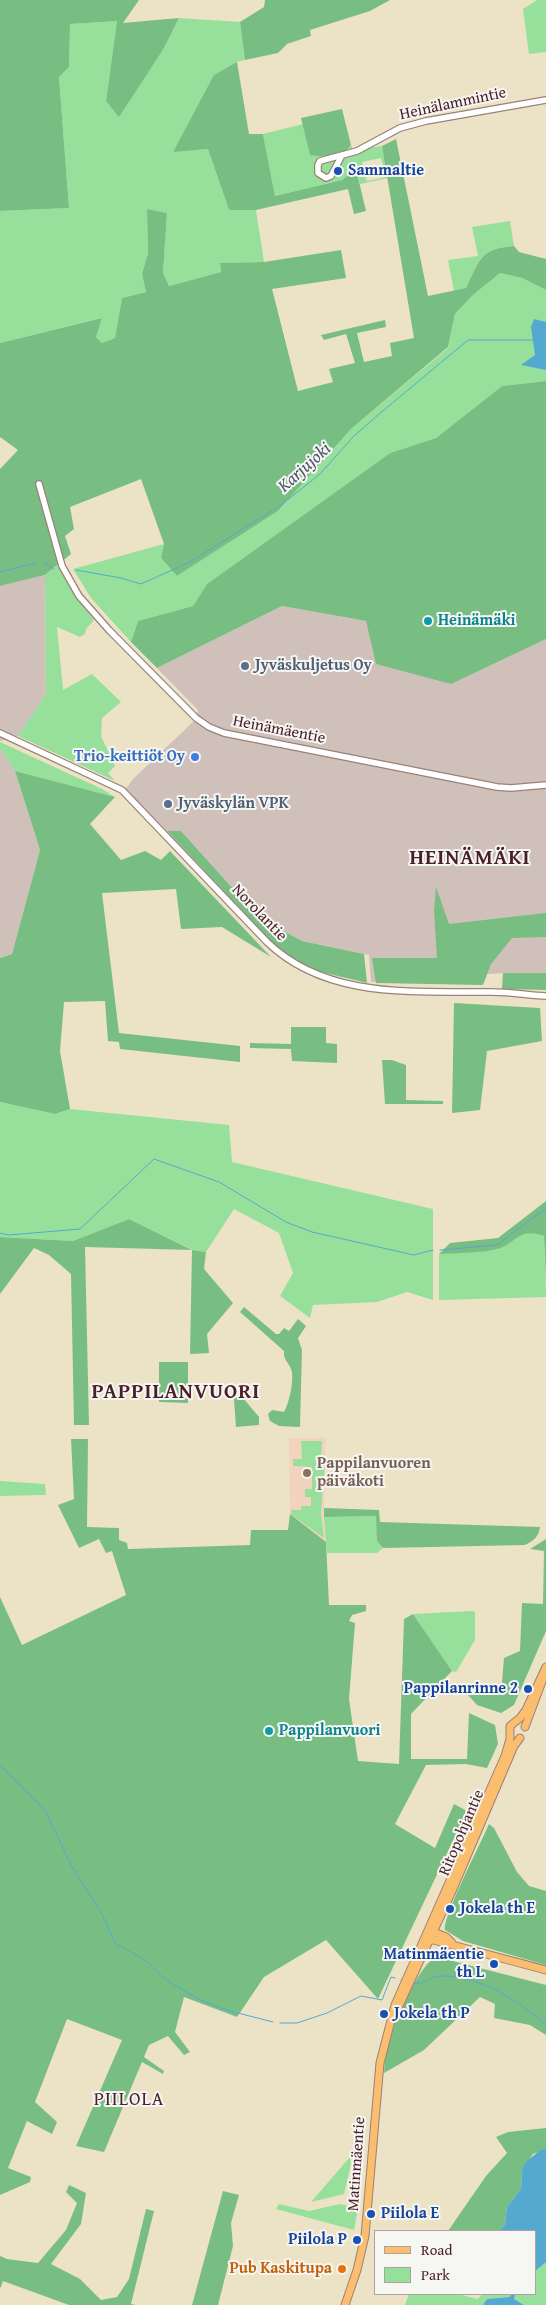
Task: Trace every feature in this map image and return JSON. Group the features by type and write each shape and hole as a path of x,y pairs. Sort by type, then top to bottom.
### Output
{"main road":[{"path":"546,1667 539,1695 525,1734 520,1738 514,1738 510,1734 510,1728 526,1710 546,1667"},
{"path":"516,1722 521,1722 526,1727"},
{"name":"Ritopohjantie","path":"428,1939 502,1764 510,1734"},
{"name":"Ritopohjantie","path":"431,1931 514,1746 520,1738"},
{"path":"431,1931 443,1936 452,1943"},
{"path":"428,1939 452,1943 546,1970"},
{"name":"Matinmäentie","path":"345,2305 357,2270 364,2236 379,2071 390,2024 428,1939"}],"street":[{"name":"Heinälammintie","path":"341,157 357,151 400,128 426,121 546,100"},
{"name":"Heinämäentie","path":"39,484 63,563 79,596 98,619 196,718 208,727 224,733 497,787 511,788 546,785"},
{"name":"Norolantie","path":"0,733 122,790 282,957 300,968 346,983 387,991 495,992 546,996"}],"shaded area":[{"path":"45,575 46,694 18,736 0,741 0,586"},
{"path":"282,606 366,621 450,684 546,639 546,973 503,973 371,982 369,955 302,941 269,923 254,912 181,831 167,831 125,790 133,779 195,720 198,710 157,668"},
{"path":"0,747 15,771 40,850 12,954 0,958"},
{"name":"Pappilanvuoren päiväkoti","path":"289,1438 326,1438 324,1508 326,1542 290,1514"}],"green space":[{"path":"0,0 139,0 123,23 179,18 164,48 119,117 106,101 117,21 70,24 69,67 59,77 69,208 0,211"},
{"path":"265,0 390,0 370,11 310,30 311,36 287,44 278,53 245,60 240,22 264,7"},
{"path":"537,0 546,0 546,52 529,54 523,9"},
{"path":"179,18 240,22 245,60 237,62 173,151 208,149 229,210 256,210 264,262 220,263 221,272 169,286 163,273 167,213 147,209 148,253 142,274 146,292 122,298 115,338 102,343 96,337 101,318 0,343 0,211 69,208 59,77 69,67 70,24 117,21 106,101 164,48"},
{"path":"237,62 249,134 263,134 275,196 342,180 356,169 366,211 354,214 348,189 256,210 229,210 208,149 173,152 214,75"},
{"path":"342,109 351,145 344,152 338,154 326,156 310,155 301,118"},
{"path":"303,124 310,154 349,149 351,145 353,150 382,146 388,178 360,184 356,169 342,180 275,196 263,134","holes":["381,158 386,177 367,181 362,162"]},
{"path":"396,139 428,296 466,288 478,263 487,253 514,246 519,252 546,259 546,290 522,278 500,273 473,295 455,314 448,347 351,429 278,511 177,576 161,558 164,544 141,479 70,507 74,529 65,536 71,554 45,575 0,586 0,469 18,450 0,437 0,343 102,318 96,337 102,343 115,338 122,298 146,292 142,274 148,253 147,209 167,213 163,273 169,286 221,272 220,263 264,262 341,250 346,278 272,289 298,391 333,382 329,369 355,363 346,334 324,340 321,335 385,320 386,327 357,333 364,362 392,356 390,343 414,338 382,146"},
{"path":"510,221 514,246 487,253 478,263 466,288 454,291 448,260 478,256 472,227"},
{"path":"500,273 522,278 546,290 546,381 502,386 436,438 390,453 207,584 193,606 138,621 131,642 91,598 73,569 164,544 161,558 177,576 278,511 351,429 448,348 455,314 473,295"},
{"path":"546,381 546,639 451,684 376,664 366,621 282,606 157,668 131,642 138,621 193,606 207,584 390,453 436,438 502,386"},
{"path":"58,565 73,592 94,620 86,629 85,634 80,637 57,627 63,690 92,674 121,702 102,718 101,736 115,766 108,773 115,781 18,736 46,694 45,575"},
{"path":"0,742 102,789 115,797 15,771 0,748"},
{"path":"15,771 115,797 90,824 121,860 145,851 161,860 170,851 271,957 222,927 181,929 176,889 102,893 119,1033 240,1046 240,1062 120,1049 119,1042 108,1041 105,1001 64,1002 60,1051 70,1109 55,1114 0,1102 0,958 12,954 40,850"},
{"path":"167,831 181,831 254,912 269,923 302,941 364,954 367,983 313,970 284,955"},
{"path":"436,887 449,924 546,913 546,937 512,938 491,964 483,985 376,983 372,958 437,958 434,911"},
{"path":"503,973 546,973 546,990 502,989"},
{"path":"454,1003 540,1008 542,1041 487,1051 480,1110 452,1113"},
{"path":"291,1027 326,1027 326,1043 337,1044 337,1063 292,1061 291,1049 250,1048 250,1043 291,1044"},
{"path":"382,1060 392,1060 406,1065 406,1100 443,1101 443,1104 385,1104"},
{"path":"0,1102 55,1114 70,1109 229,1125 232,1162 433,1209 433,1300 407,1292 377,1302 313,1305 310,1318 280,1296 293,1273 279,1233 234,1209 206,1252 193,1250 129,1219 73,1241 0,1237"},
{"path":"546,1201 546,1282 544,1236 528,1233 494,1250 439,1254 450,1243 498,1238"},
{"path":"129,1219 192,1250 85,1247 89,1425 74,1425 71,1274 49,1255 34,1248 0,1294 0,1237 73,1241"},
{"path":"532,1232 544,1236 546,1297 439,1300 439,1254 496,1250 525,1233"},
{"path":"192,1250 206,1252 204,1269 233,1303 207,1334 209,1353 190,1354"},
{"path":"244,1307 276,1334 279,1334 284,1328 289,1331 298,1319 306,1326 298,1338 302,1350 300,1427 279,1426 270,1421 268,1414 272,1410 284,1412 286,1408 291,1391 292,1373 284,1351 240,1312"},
{"path":"159,1362 188,1362 188,1403 159,1402"},
{"path":"233,1386 259,1417 259,1425 236,1427"},
{"path":"71,1439 88,1439 87,1527 119,1528 119,1540 127,1543 128,1549 250,1545 251,1530 288,1530 290,1514 326,1542 329,1605 366,1605 366,1611 352,1615 349,1621 355,1623 349,1699 358,1761 399,1764 404,1619 413,1614 452,1671 411,1714 411,1759 467,1759 469,1713 495,1725 498,1744 487,1768 466,1764 426,1765 395,1824 435,1848 454,1804 467,1811 378,1999 326,1940 264,1977 237,2017 184,1997 175,2032 190,2052 184,2055 168,2036 149,2045 144,2057 164,2071 163,2074 142,2062 104,2152 76,2146 122,2040 67,2019 35,2102 57,2122 52,2134 27,2121 8,2168 31,2177 30,2182 0,2195 0,1597 22,1645 126,1595 112,1551 106,1553 99,1539 79,1548 58,1505 74,1499"},
{"path":"301,1441 322,1441 321,1458 325,1462 321,1513 324,1538 292,1515 291,1510 301,1510 301,1506 311,1506 311,1497 305,1497 305,1489 312,1489 312,1467 293,1466 293,1459 302,1459"},
{"path":"0,1481 45,1484 46,1495 0,1496"},
{"path":"324,1508 379,1510 380,1522 540,1527 535,1538 525,1545 383,1548 377,1541 376,1516 324,1517"},
{"path":"377,1516 377,1541 383,1548 377,1553 327,1553 324,1517"},
{"path":"546,1539 546,1631 514,1705 501,1713 477,1705 468,1695 501,1694 504,1658 520,1651 522,1603 543,1604 544,1551 530,1549"},
{"path":"475,1612 475,1640 456,1672 452,1671 413,1614"},
{"path":"489,1824 494,1828 517,1872 529,1886 546,1891 546,1965 463,1941 445,1930 456,1896"},
{"path":"437,1957 546,1985 546,2035 530,2025 494,2018 495,2004 480,1997 424,2050 384,2073 386,2050 406,1998 422,1971"},
{"path":"546,2128 546,2149 533,2154 522,2171 521,2189 507,2207 505,2224 501,2230 449,2230 486,2176 507,2153 496,2137 508,2132"},
{"path":"358,2154 363,2154 360,2191 350,2191"},
{"path":"350,2157 351,2164 344,2194 311,2202"},
{"path":"69,2185 86,2193 81,2224 51,2264 80,2279 101,2300 117,2297 129,2279 146,2209 154,2211 131,2304 136,2305 69,2305 3,2281 0,2289 0,2256 7,2259 38,2263 66,2230 77,2203 66,2192"},
{"path":"223,2191 239,2195 231,2223 233,2246 218,2305 192,2305"},
{"path":"279,2204 309,2211 340,2204 358,2208 354,2230 276,2209"},
{"path":"546,2252 546,2305 524,2305 514,2299 515,2295 536,2295 536,2262"},
{"path":"409,2295 462,2295 478,2299 481,2295 511,2295 510,2297 487,2299 483,2305 405,2305"}],"water":[{"path":"534,319 546,322 546,370 521,365 535,355 531,327"},
{"path":"546,2149 546,2262 536,2270 536,2230 501,2230 505,2224 507,2207 521,2189 522,2171 525,2163 540,2150"},
{"path":"511,2295 515,2295 514,2299 524,2305 483,2305 487,2299 510,2297"}],"waterway":[{"name":"Karjujoki","path":"76,570 121,578 141,584 190,562 281,505 320,474 353,437 468,340 533,340"},
{"name":"Karjujoki","path":"0,572 35,563"},
{"name":"Karjujoki","path":"44,563 54,569"},
{"path":"0,1233 9,1235 80,1229 154,1159 219,1182 286,1222 312,1232 414,1255 433,1250"},
{"path":"440,1250 497,1245 546,1208"},
{"path":"0,1765 45,1810 71,1865 102,1914 115,1943 145,1960 166,1980 198,1999 226,2010 273,2022"},
{"path":"414,1983 420,1983 439,1976 454,1977 483,1984 510,1998 546,2025"},
{"path":"280,2023 297,2023 327,2013 361,1996 382,2000 391,1977 395,1978"}],"place":[{"name":"Sammaltie","path":"338,171"},
{"name":"Heinämäki","path":"428,621"},
{"name":"Jyväskuljetus Oy","path":"245,666"},
{"name":"Trio-keittiöt Oy","path":"195,757"},
{"name":"Jyväskylän VPK","path":"168,804"},
{"name":"Pappilanvuoren päiväkoti","path":"307,1473"},
{"name":"Pappilanrinne 2","path":"528,1689"},
{"name":"Pappilanvuori","path":"269,1731"},
{"name":"Jokela th E","path":"450,1909"},
{"name":"Matinmäentie th L","path":"494,1964"},
{"name":"Jokela th P","path":"384,2014"},
{"name":"Piilola E","path":"371,2214"},
{"name":"Piilola P","path":"357,2240"},
{"name":"Pub Kaskitupa","path":"342,2269"}],"district":[{"name":"HEINÄMÄKI","path":"470,859"},
{"name":"PAPPILANVUORI","path":"176,1393"},
{"name":"PIILOLA","path":"129,2100"}]}
